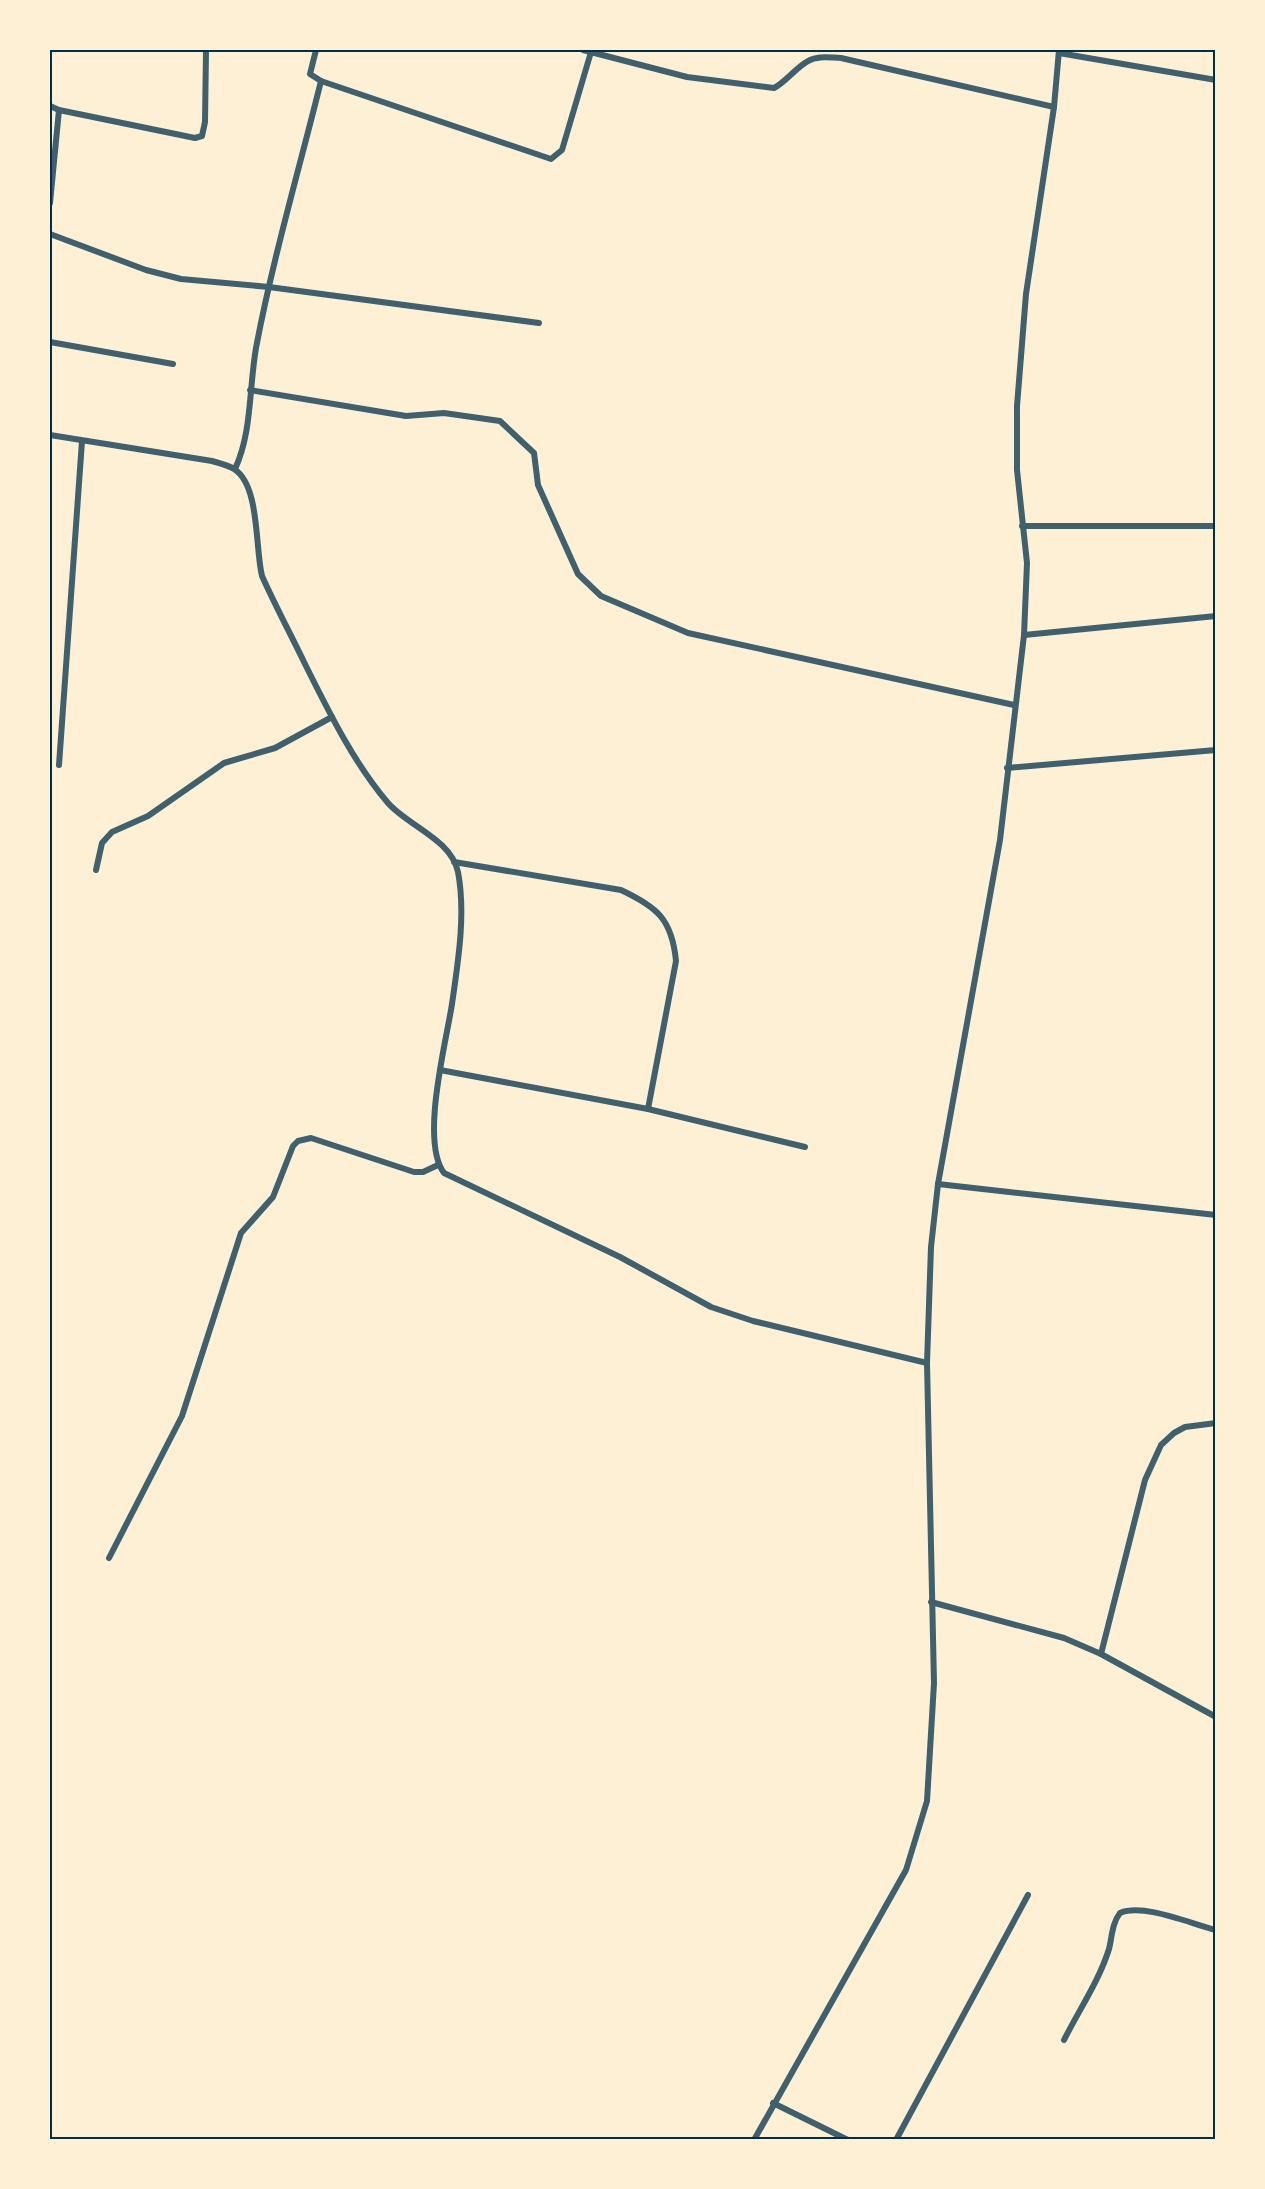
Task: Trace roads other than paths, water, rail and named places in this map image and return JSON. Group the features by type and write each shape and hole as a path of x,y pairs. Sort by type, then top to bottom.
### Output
{"street":[{"path":"50,106 59,110 195,138 202,136 206,122 206,50"},
{"path":"316,50 310,74 321,81 551,159 562,150 591,52"},
{"path":"583,50 687,77 774,88 786,82 806,62 816,58 841,58 1054,107"},
{"path":"754,2139 906,1870 927,1801 934,1683 927,1363 931,1247 938,1184 1000,840 1024,635 1027,563 1017,470 1017,406 1026,294 1054,107 1059,51 1215,80"},
{"path":"234,469 243,452 250,390 269,287 321,81"},
{"path":"50,203 59,110"},
{"path":"50,234 146,270 181,279 269,287 539,323"},
{"path":"50,342 173,364"},
{"path":"250,390 406,416 444,413 500,421 534,453 538,485 578,574 601,596 688,633 1014,705"},
{"path":"50,435 212,461 234,469 244,478 251,495 262,576 332,717 388,802 402,817 445,848 454,862 460,892 459,946 440,1070 434,1140 438,1165 454,1180 620,1257 711,1307 753,1321 927,1363"},
{"path":"59,765 82,441"},
{"path":"1022,526 1215,526"},
{"path":"1024,635 1215,616"},
{"path":"96,870 102,843 112,832 148,816 224,763 275,748 332,717"},
{"path":"1007,768 1215,750"},
{"path":"454,862 621,890 646,902 663,918 673,937 676,961 648,1109"},
{"path":"440,1070 648,1109 805,1147"},
{"path":"109,1558 182,1416 241,1233 273,1197 298,1141 310,1138 414,1172 423,1172 438,1165"},
{"path":"938,1184 1215,1215"},
{"path":"1101,1654 1145,1480 1161,1445 1185,1427 1215,1423"},
{"path":"931,1602 1064,1638 1101,1654 1215,1718"},
{"path":"896,2139 1028,1894"},
{"path":"1064,2040 1100,1971 1114,1923 1120,1913 1133,1910 1151,1912 1215,1930"},
{"path":"773,2103 848,2139"}]}
